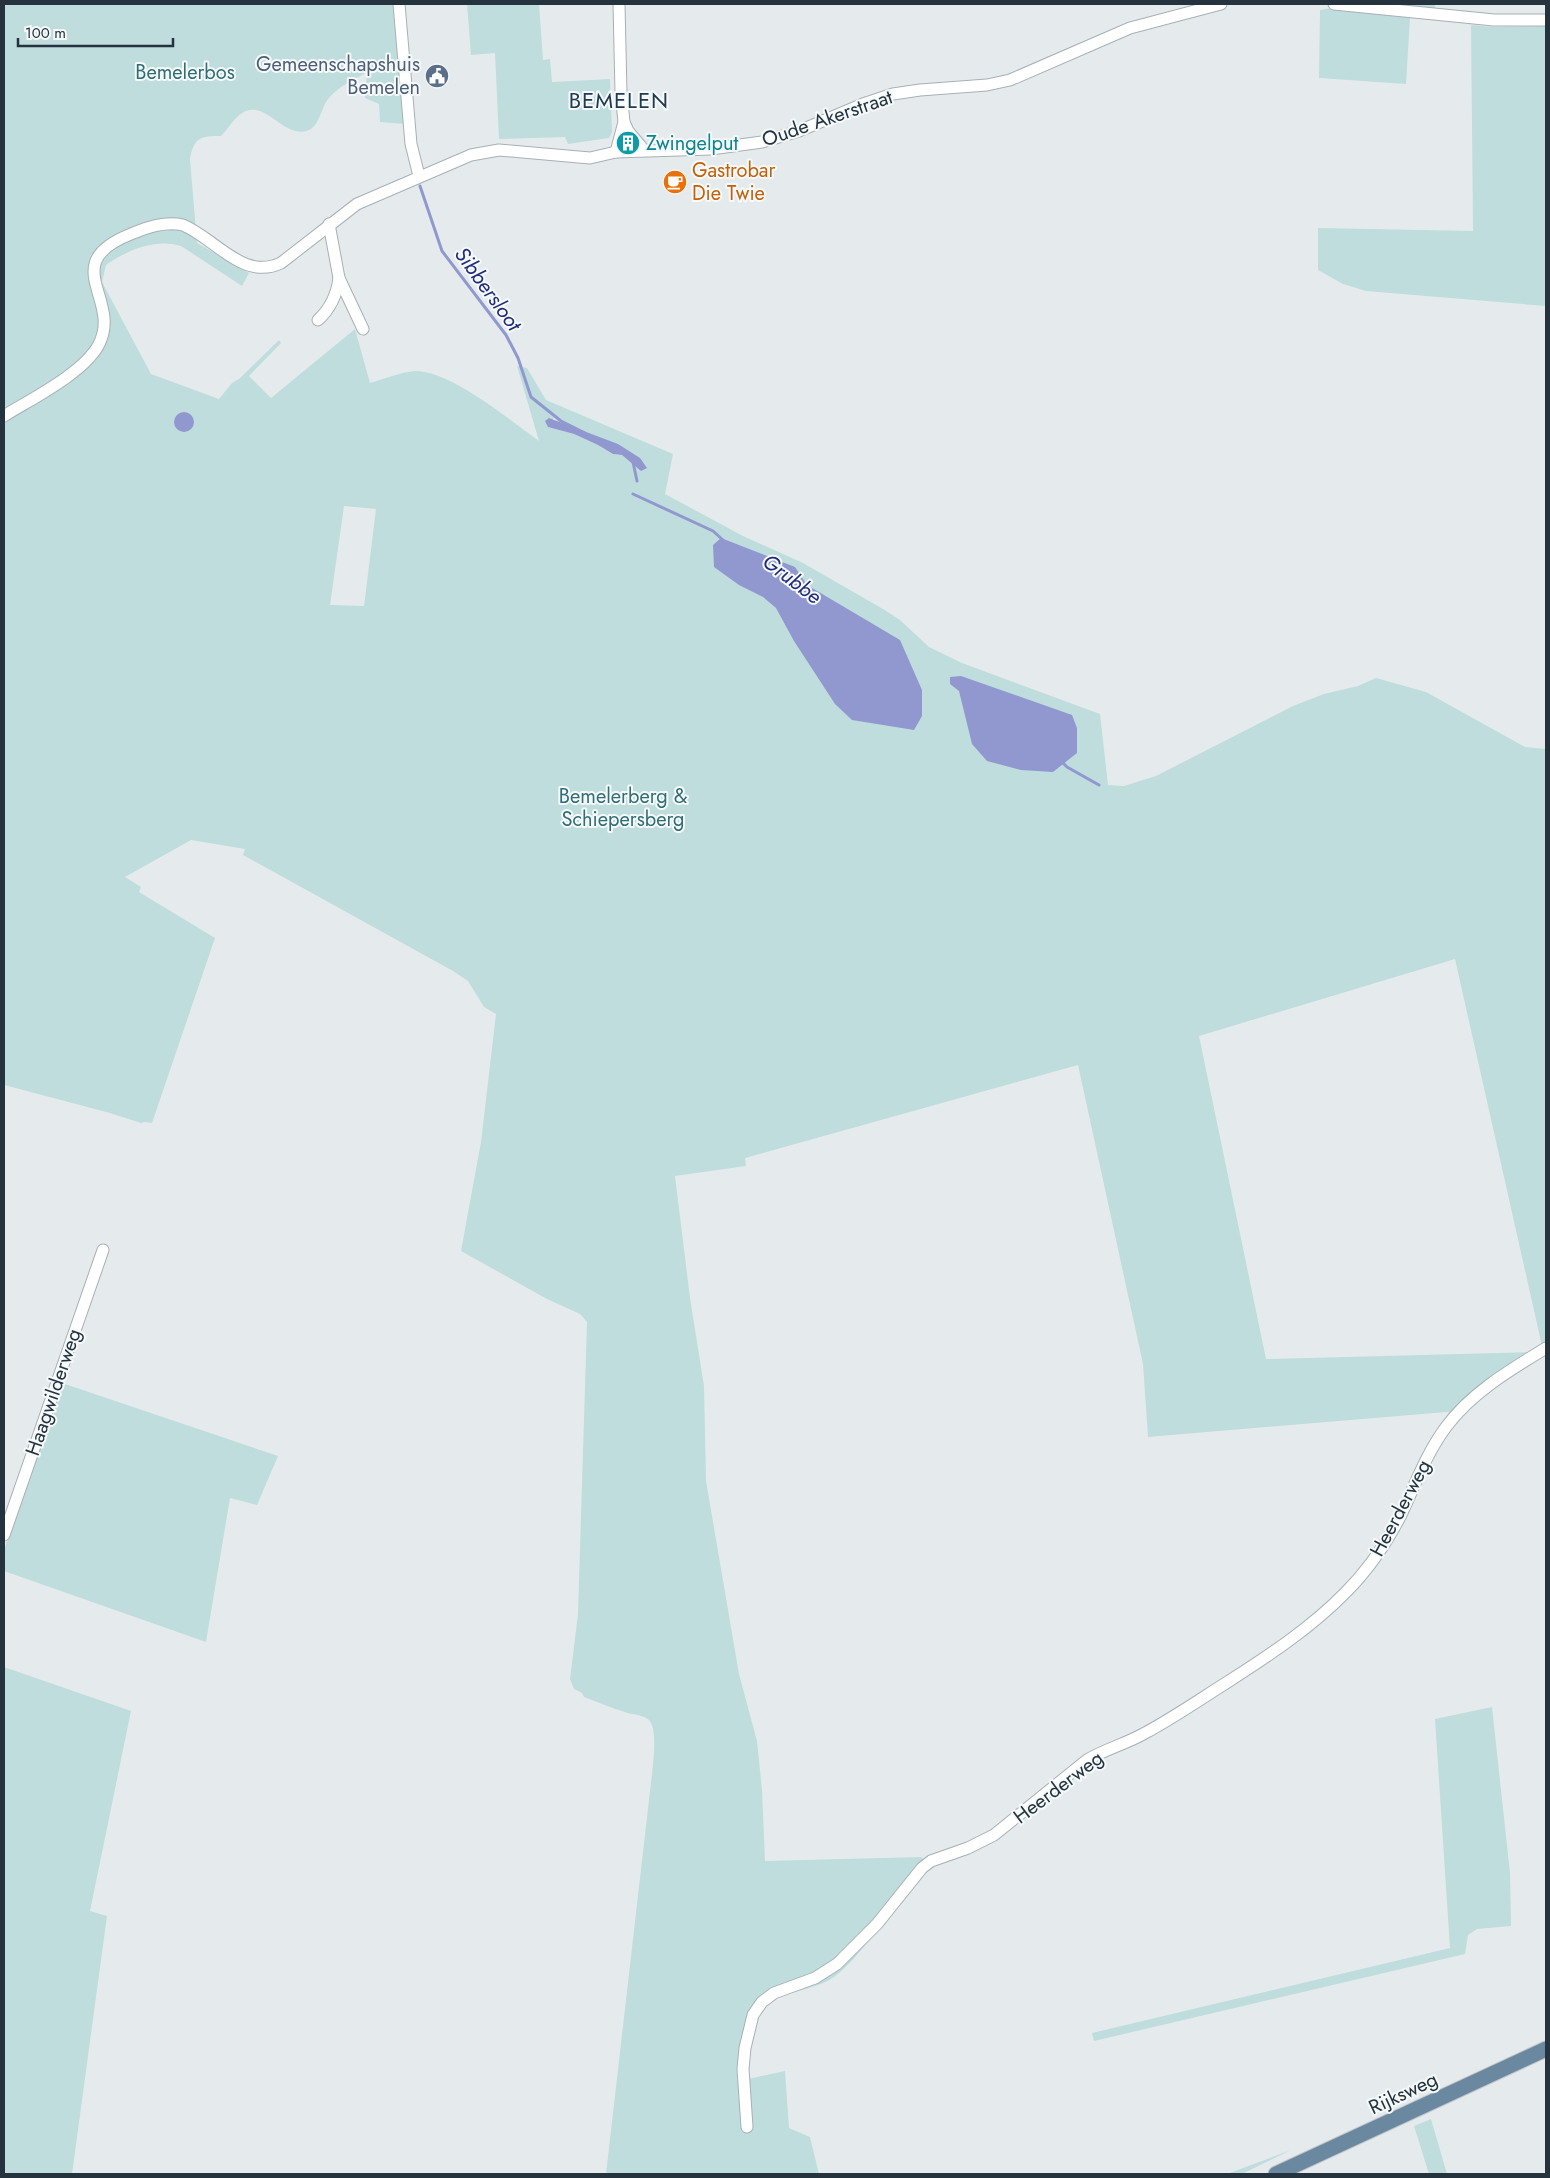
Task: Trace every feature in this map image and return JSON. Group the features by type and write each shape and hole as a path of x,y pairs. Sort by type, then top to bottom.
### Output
{"main road":[{"name":"Rijksweg","path":"1276,2174 1546,2048"}],"street":[{"path":"399,4 411,144 419,176"},
{"path":"619,4 621,94 624,122 628,131 644,150"},
{"name":"Oude Akerstraat","path":"4,416 76,369 96,349 102,336 104,321 95,282 94,265 102,252 116,240 153,226 176,224 189,228 244,264 260,268 270,267 281,263 329,224 366,199 464,157 488,152 512,151 583,159 616,152 710,149 751,144 790,134 893,94 1002,82 1027,74 1130,28 1222,4"},
{"path":"1334,4 1494,20 1546,20"},
{"path":"616,152 624,122"},
{"path":"329,224 334,240 340,278 362,329"},
{"path":"318,320 332,302 338,290 340,278"},
{"name":"Haagwilderweg","path":"4,1535 103,1250"},
{"name":"Heerderweg","path":"747,2127 744,2069 745,2048 753,2015 762,2002 774,1993 815,1978 837,1964 877,1924 917,1873 926,1865 994,1835 1087,1760 1138,1737 1176,1714 1278,1649 1326,1611 1359,1578 1386,1541 1401,1514 1428,1455 1458,1413 1500,1377 1546,1348"}],"green space":[{"path":"4,4 394,4 405,124 380,122 379,104 365,98 367,72 333,94 326,102 316,124 309,130 300,132 292,130 259,111 250,110 239,115 221,136 203,137 196,142 190,159 197,243 249,273 242,286 181,246 171,244 162,243 132,250 106,265 102,282 151,374 219,399 232,383 239,379 279,340 281,343 249,376 271,398 355,329 370,383 415,371 430,373 446,379 480,398 539,441 517,366 527,368 546,400 673,454 665,494 743,536 803,563 883,609 900,620 929,647 962,663 1100,714 1108,785 1124,786 1156,776 1293,706 1324,694 1358,686 1376,678 1426,692 1525,747 1546,749 1546,1343 1542,1346 1455,959 1199,1036 1266,1359 1533,1352 1458,1411 1148,1437 1143,1364 1078,1065 745,1158 746,1166 675,1176 690,1298 704,1386 706,1481 739,1674 757,1741 762,1790 765,1861 921,1857 931,1867 849,1964 839,1973 817,1985 769,2001 758,2013 754,2022 749,2040 748,2079 785,2071 789,2128 810,2137 819,2174 606,2174 653,1765 654,1734 648,1719 584,1697 582,1693 574,1689 570,1679 578,1614 587,1322 580,1314 547,1299 461,1251 481,1142 496,1014 484,1007 468,981 453,971 243,855 245,849 191,840 125,877 141,887 139,892 215,938 152,1123 141,1123 4,1085","holes":["554,418 561,424 644,464 641,470 622,455 613,454 574,434 548,427","344,506 376,509 364,606 330,605"]},
{"path":"467,4 539,4 543,60 550,59 552,82 610,79 612,132 609,138 568,144 565,137 499,139 495,53 471,55"},
{"path":"1389,4 1435,4 1435,9"},
{"path":"1331,8 1410,18 1406,84 1319,78 1320,10"},
{"path":"1471,25 1494,27 1546,26 1546,306 1366,291 1343,284 1318,270 1318,228 1473,231"},
{"path":"62,1383 278,1456 257,1505 230,1498 206,1642 4,1571 4,1550"},
{"path":"4,1667 131,1711 90,1911 107,1916 72,2174 4,2174"},
{"path":"1492,1707 1510,1873 1511,1926 1477,1929 1468,1935 1465,1954 1094,2041 1092,2033 1450,1948 1435,1719"},
{"path":"1431,2119 1447,2174 1429,2174 1414,2126"},
{"path":"1291,2150 1242,2174 1227,2174"}],"water":[{"path":"180,412 188,412 194,418 194,426 188,432 180,432 174,426 174,418"},
{"path":"549,418 618,444 640,458 647,468 641,471 622,455 613,454 574,434 548,427 545,421"},
{"path":"721,538 795,567 807,585 900,640 922,690 922,716 914,730 852,720 835,704 794,641 776,608 763,597 739,585 714,567 713,545"},
{"path":"961,676 1072,715 1077,728 1077,753 1053,772 1021,770 987,761 972,744 959,691 950,684 950,677"}],"waterway":[{"name":"Sibbersloot","path":"420,186 442,251 506,335 518,358 531,397 561,421 585,433"},
{"name":"Grubbe","path":"633,462 637,481"},
{"name":"Grubbe","path":"633,494 713,531 723,540"},
{"name":"Grubbe","path":"1062,762 1067,767 1099,785"}],"place":[{"name":"Gemeenschapshuis Bemelen","path":"437,76"},
{"name":"Zwingelput","path":"628,143"},
{"name":"Gastrobar Die Twie","path":"675,182"}],"district":[{"name":"BEMELEN","path":"619,100"}],"park label":[{"name":"Bemelerbos","path":"185,72"},
{"name":"Bemelerberg & Schiepersberg","path":"623,808"}]}
